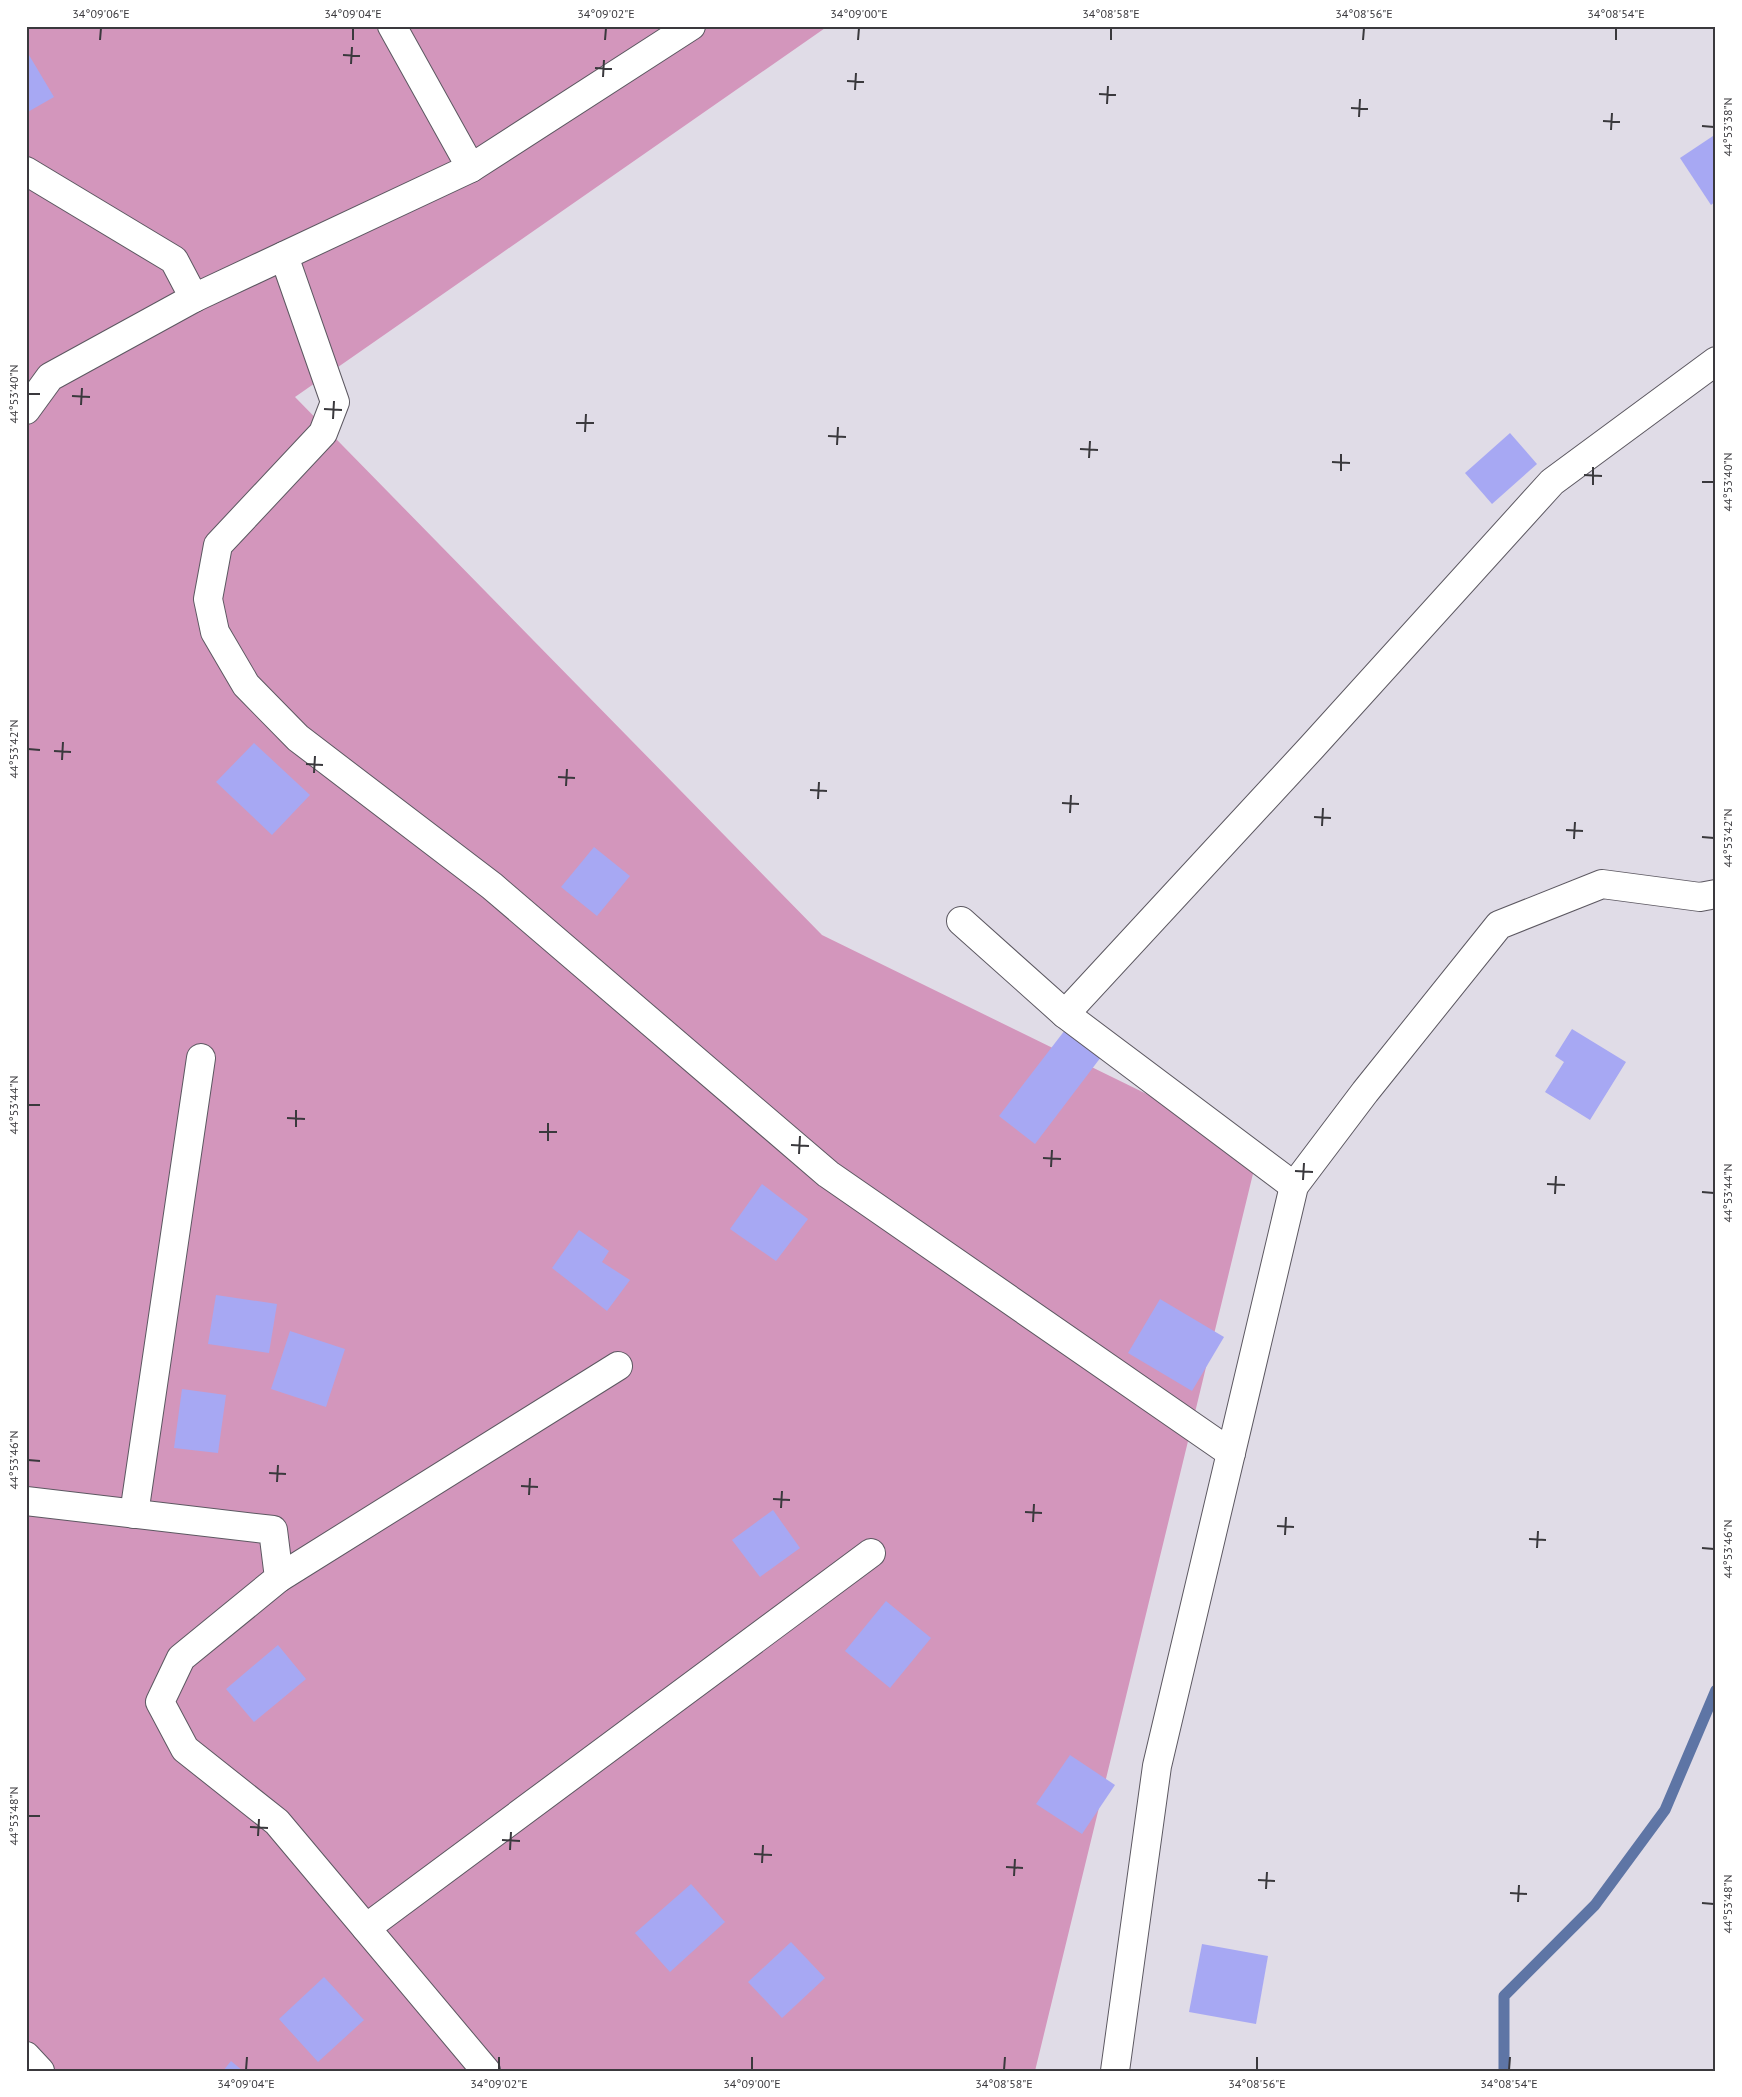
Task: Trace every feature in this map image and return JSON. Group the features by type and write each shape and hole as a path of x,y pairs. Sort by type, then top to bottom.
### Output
{"street":[{"path":"392,26 471,168"},
{"path":"26,410 50,377 194,298 471,168 691,26"},
{"path":"26,171 174,260 194,298"},
{"path":"284,256 334,402 323,433 218,545 208,599 215,632 246,684 298,738 492,886 828,1174 1231,1453"},
{"path":"1065,1014 1312,748 1552,482 1716,361"},
{"path":"1115,2071 1157,1766 1294,1186 1365,1092 1499,925 1602,884 1700,897 1716,894"},
{"path":"961,921 1065,1014 1294,1186"},
{"path":"134,1514 202,1058"},
{"path":"486,2071 277,1822 185,1749 160,1702 181,1658 279,1578 618,1366"},
{"path":"26,1501 273,1530 279,1578"},
{"path":"366,1928 871,1553"},
{"path":"26,2056 40,2071"}],"shaded area":[{"path":"26,26 828,26 295,397 822,935 1259,1149 1035,2071 26,2071"}],"building":[{"path":"26,50 54,97 26,113"},
{"path":"1716,134 1716,201 1711,205 1680,158"},
{"path":"1510,433 1537,464 1492,504 1465,473"},
{"path":"254,743 310,795 272,835 216,782"},
{"path":"594,847 630,876 597,916 561,887"},
{"path":"1572,1029 1626,1062 1590,1120 1545,1092 1564,1062 1555,1056"},
{"path":"1065,1030 1101,1057 1035,1144 999,1116"},
{"path":"762,1184 808,1219 776,1261 730,1229"},
{"path":"579,1230 609,1251 602,1262 630,1280 607,1311 552,1268"},
{"path":"216,1295 277,1304 269,1353 208,1344"},
{"path":"1160,1299 1224,1337 1192,1391 1128,1353"},
{"path":"290,1331 345,1349 326,1407 271,1389"},
{"path":"182,1389 226,1395 218,1453 174,1448"},
{"path":"773,1510 800,1548 760,1577 732,1540"},
{"path":"886,1601 931,1638 890,1688 845,1651"},
{"path":"278,1645 306,1679 254,1722 226,1689"},
{"path":"1070,1755 1115,1785 1082,1834 1036,1804"},
{"path":"691,1884 725,1922 670,1972 635,1933"},
{"path":"791,1942 825,1978 782,2018 748,1982"},
{"path":"1202,1944 1268,1956 1256,2024 1189,2012"},
{"path":"324,1977 364,2020 318,2062 279,2019"},
{"path":"231,2061 243,2071 223,2071"}],"waterway":[{"path":"1504,2071 1504,1996 1595,1905 1665,1810 1716,1690"}]}
